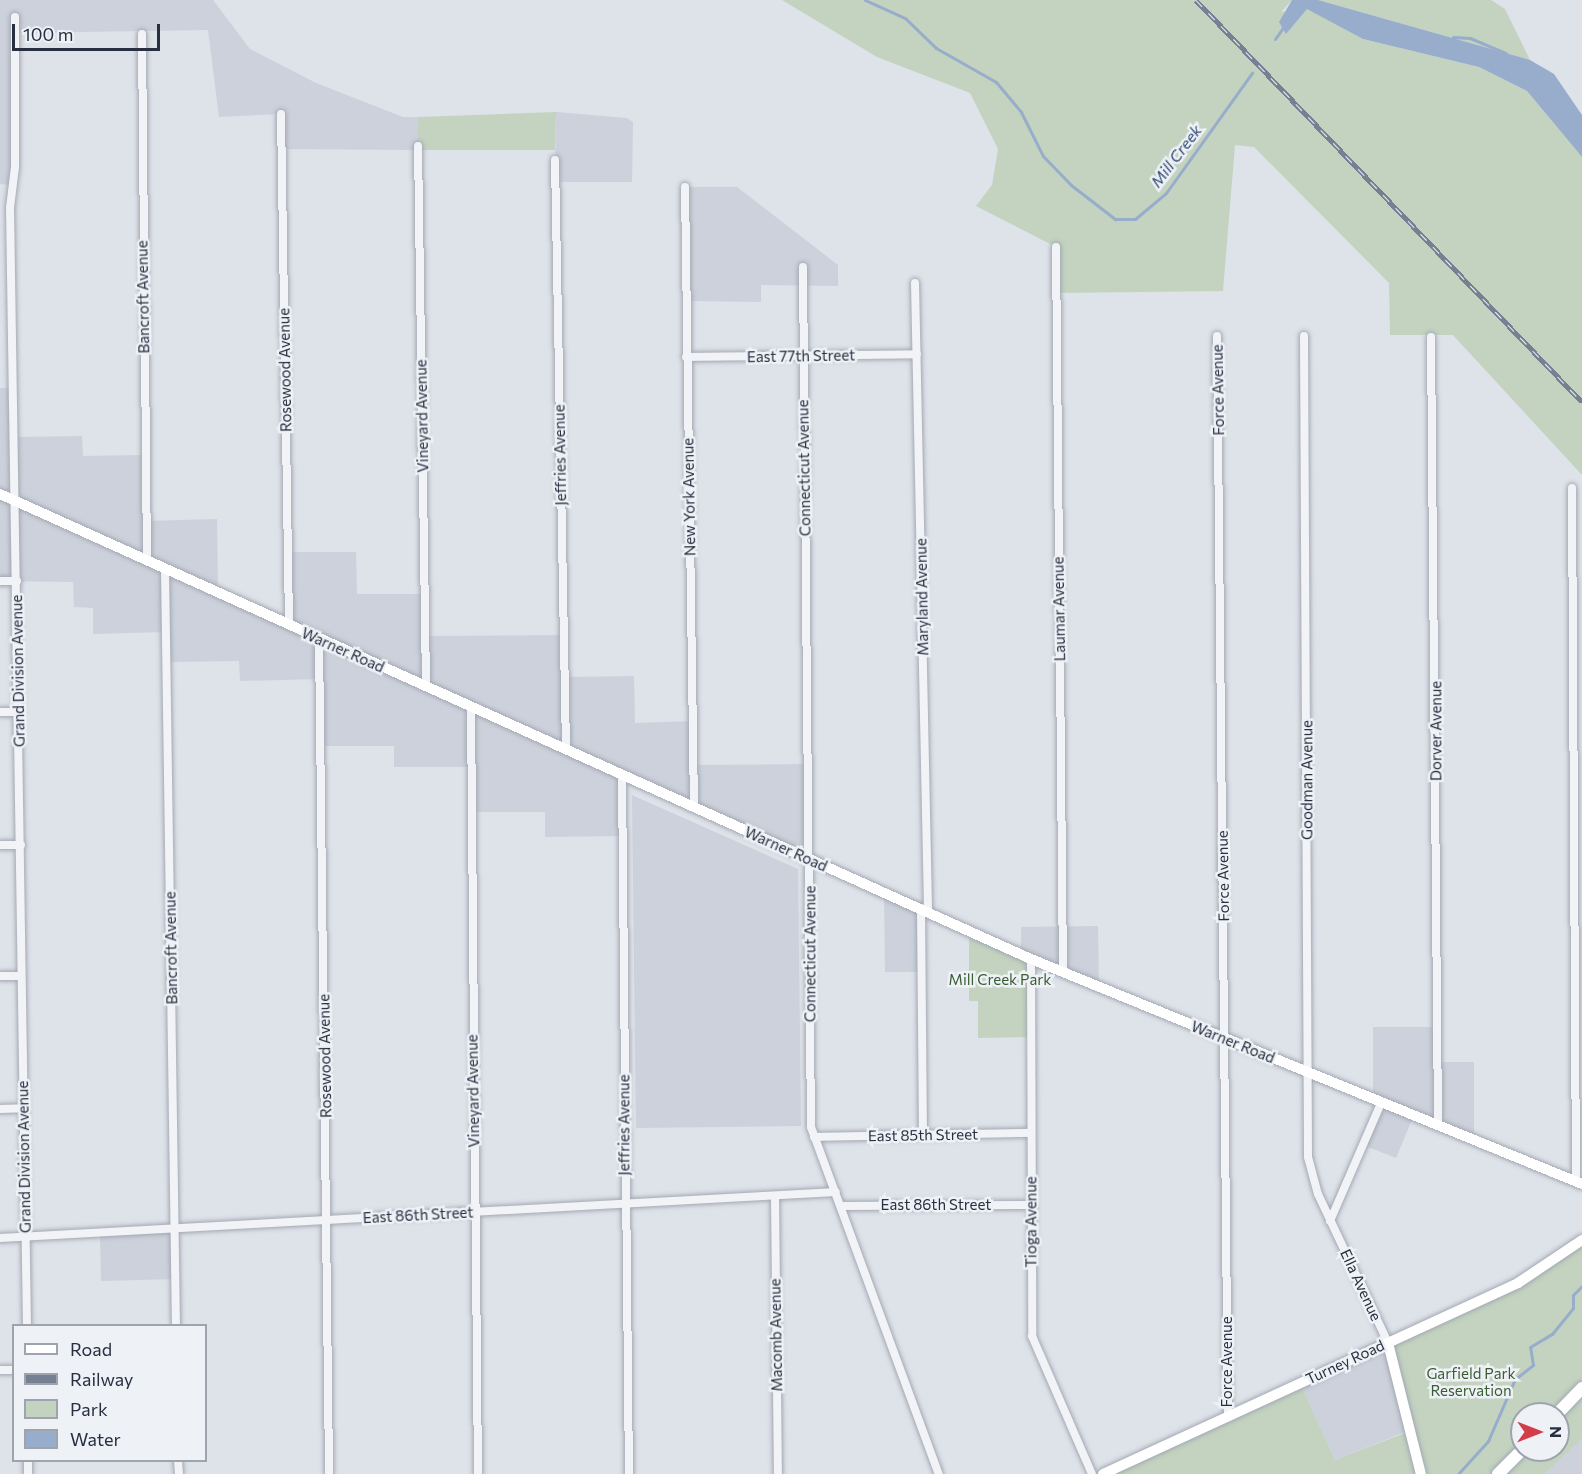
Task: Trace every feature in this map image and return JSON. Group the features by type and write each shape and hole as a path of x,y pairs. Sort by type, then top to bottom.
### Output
{"main road":[{"name":"Warner Road","path":"0,494 810,861 925,909 1031,958 1225,1040 1579,1182"},
{"name":"Turney Road","path":"1103,1474 1518,1283 1582,1240"},
{"name":"Ella Avenue","path":"1388,1343 1421,1474"},
{"path":"1569,1402 1582,1388"},
{"path":"1498,1474 1510,1462"}],"street":[{"name":"Grand Division Avenue","path":"15,17 15,167 10,208 27,1324"},
{"name":"Bancroft Avenue","path":"142,34 147,560"},
{"name":"Rosewood Avenue","path":"281,114 289,625"},
{"name":"Vineyard Avenue","path":"418,146 426,687"},
{"name":"Jeffries Avenue","path":"555,160 566,749"},
{"name":"New York Avenue","path":"685,187 694,808"},
{"name":"Laumar Avenue","path":"1056,247 1063,971"},
{"name":"Connecticut Avenue","path":"803,267 802,356 810,861 811,1127 939,1474"},
{"name":"Maryland Avenue","path":"915,283 925,909 923,1135"},
{"name":"Force Avenue","path":"1217,336 1228,1416"},
{"name":"Goodman Avenue","path":"1304,336 1308,1157 1330,1221"},
{"name":"Dorver Avenue","path":"1431,337 1438,1124"},
{"name":"East 77th Street","path":"686,357 917,354"},
{"path":"1572,488 1579,1182"},
{"name":"Bancroft Avenue","path":"165,570 176,1324"},
{"path":"0,581 17,581"},
{"name":"Rosewood Avenue","path":"319,639 329,1474"},
{"name":"Vineyard Avenue","path":"471,707 478,1474"},
{"path":"0,712 19,712"},
{"name":"Jeffries Avenue","path":"622,776 624,1204 629,1474"},
{"path":"0,845 21,845"},
{"name":"Tioga Avenue","path":"1031,958 1032,1336 1092,1474"},
{"path":"0,976 21,976"},
{"path":"1330,1221 1381,1103"},
{"path":"0,1108 24,1108"},
{"name":"East 85th Street","path":"814,1137 1031,1132"},
{"name":"East 86th Street","path":"0,1238 836,1192"},
{"name":"Macomb Avenue","path":"775,1196 778,1474"},
{"name":"East 86th Street","path":"841,1206 1030,1205"},
{"name":"Ella Avenue","path":"1330,1221 1388,1343"}],"shaded area":[{"path":"0,0 213,0 250,49 316,83 403,117 418,117 418,150 281,149 281,114 219,117 208,30 16,33 11,185 0,184"},
{"path":"556,112 627,118 633,122 632,182 555,182"},
{"path":"685,187 737,187 838,265 838,286 761,285 761,302 686,301"},
{"path":"0,388 13,388 14,437 82,436 83,456 145,455 146,521 217,519 218,594 289,625 288,552 356,552 357,594 425,594 425,636 564,635 564,677 634,676 635,723 693,721 694,765 809,764 810,861 622,776 622,836 545,837 545,812 469,812 468,767 394,767 394,746 320,746 319,679 240,681 239,661 167,662 166,632 93,634 93,608 74,607 73,582 0,581"},
{"path":"632,795 798,869 801,1126 636,1128"},
{"path":"884,892 921,908 922,972 885,972"},
{"path":"1098,926 1099,986 1021,954 1021,927"},
{"path":"1373,1027 1438,1027 1438,1062 1474,1062 1474,1139 1414,1115 1396,1158 1363,1145 1381,1104 1373,1100"},
{"path":"175,1229 176,1279 101,1281 100,1233"},
{"path":"1388,1343 1410,1430 1335,1460 1300,1383"},
{"path":"1582,1439 1582,1474 1545,1474 1558,1462 1570,1462 1570,1450"}],"green space":[{"path":"782,0 1292,0 1281,12 1307,8 1363,39 1479,67 1527,91 1582,157 1582,475 1453,335 1390,335 1389,283 1254,147 1235,145 1223,291 1056,293 1056,247 976,206 992,185 998,149 970,93 877,57"},
{"path":"1318,0 1491,0 1505,9 1530,60"},
{"path":"556,112 555,150 418,150 418,117"},
{"name":"Mill Creek Park","path":"969,930 1031,959 1031,1037 978,1038 978,1001 969,1001"},
{"name":"Garfield Park Reservation","path":"1582,1240 1582,1439 1570,1450 1570,1402 1510,1402 1510,1462 1558,1462 1545,1474 1112,1474 1300,1383 1335,1460 1410,1431 1388,1343 1518,1283"}],"water":[{"path":"1292,0 1318,0 1530,60 1554,74 1582,115 1582,157 1527,91 1479,67 1363,39 1307,9 1286,34 1279,22"}],"waterway":[{"name":"Mill Creek","path":"865,0 905,18 936,48 996,82 1021,112 1043,156 1071,185 1115,219 1135,219 1166,193 1252,73"},
{"name":"Mill Creek","path":"1275,39 1284,26"},
{"name":"Mill Creek","path":"1453,37 1470,38 1506,53"},
{"name":"Mill Creek","path":"1458,1474 1488,1441 1515,1379 1533,1365 1530,1347 1552,1334 1573,1308 1573,1295 1582,1286"}],"railway":[{"path":"1196,0 1582,402"}]}
